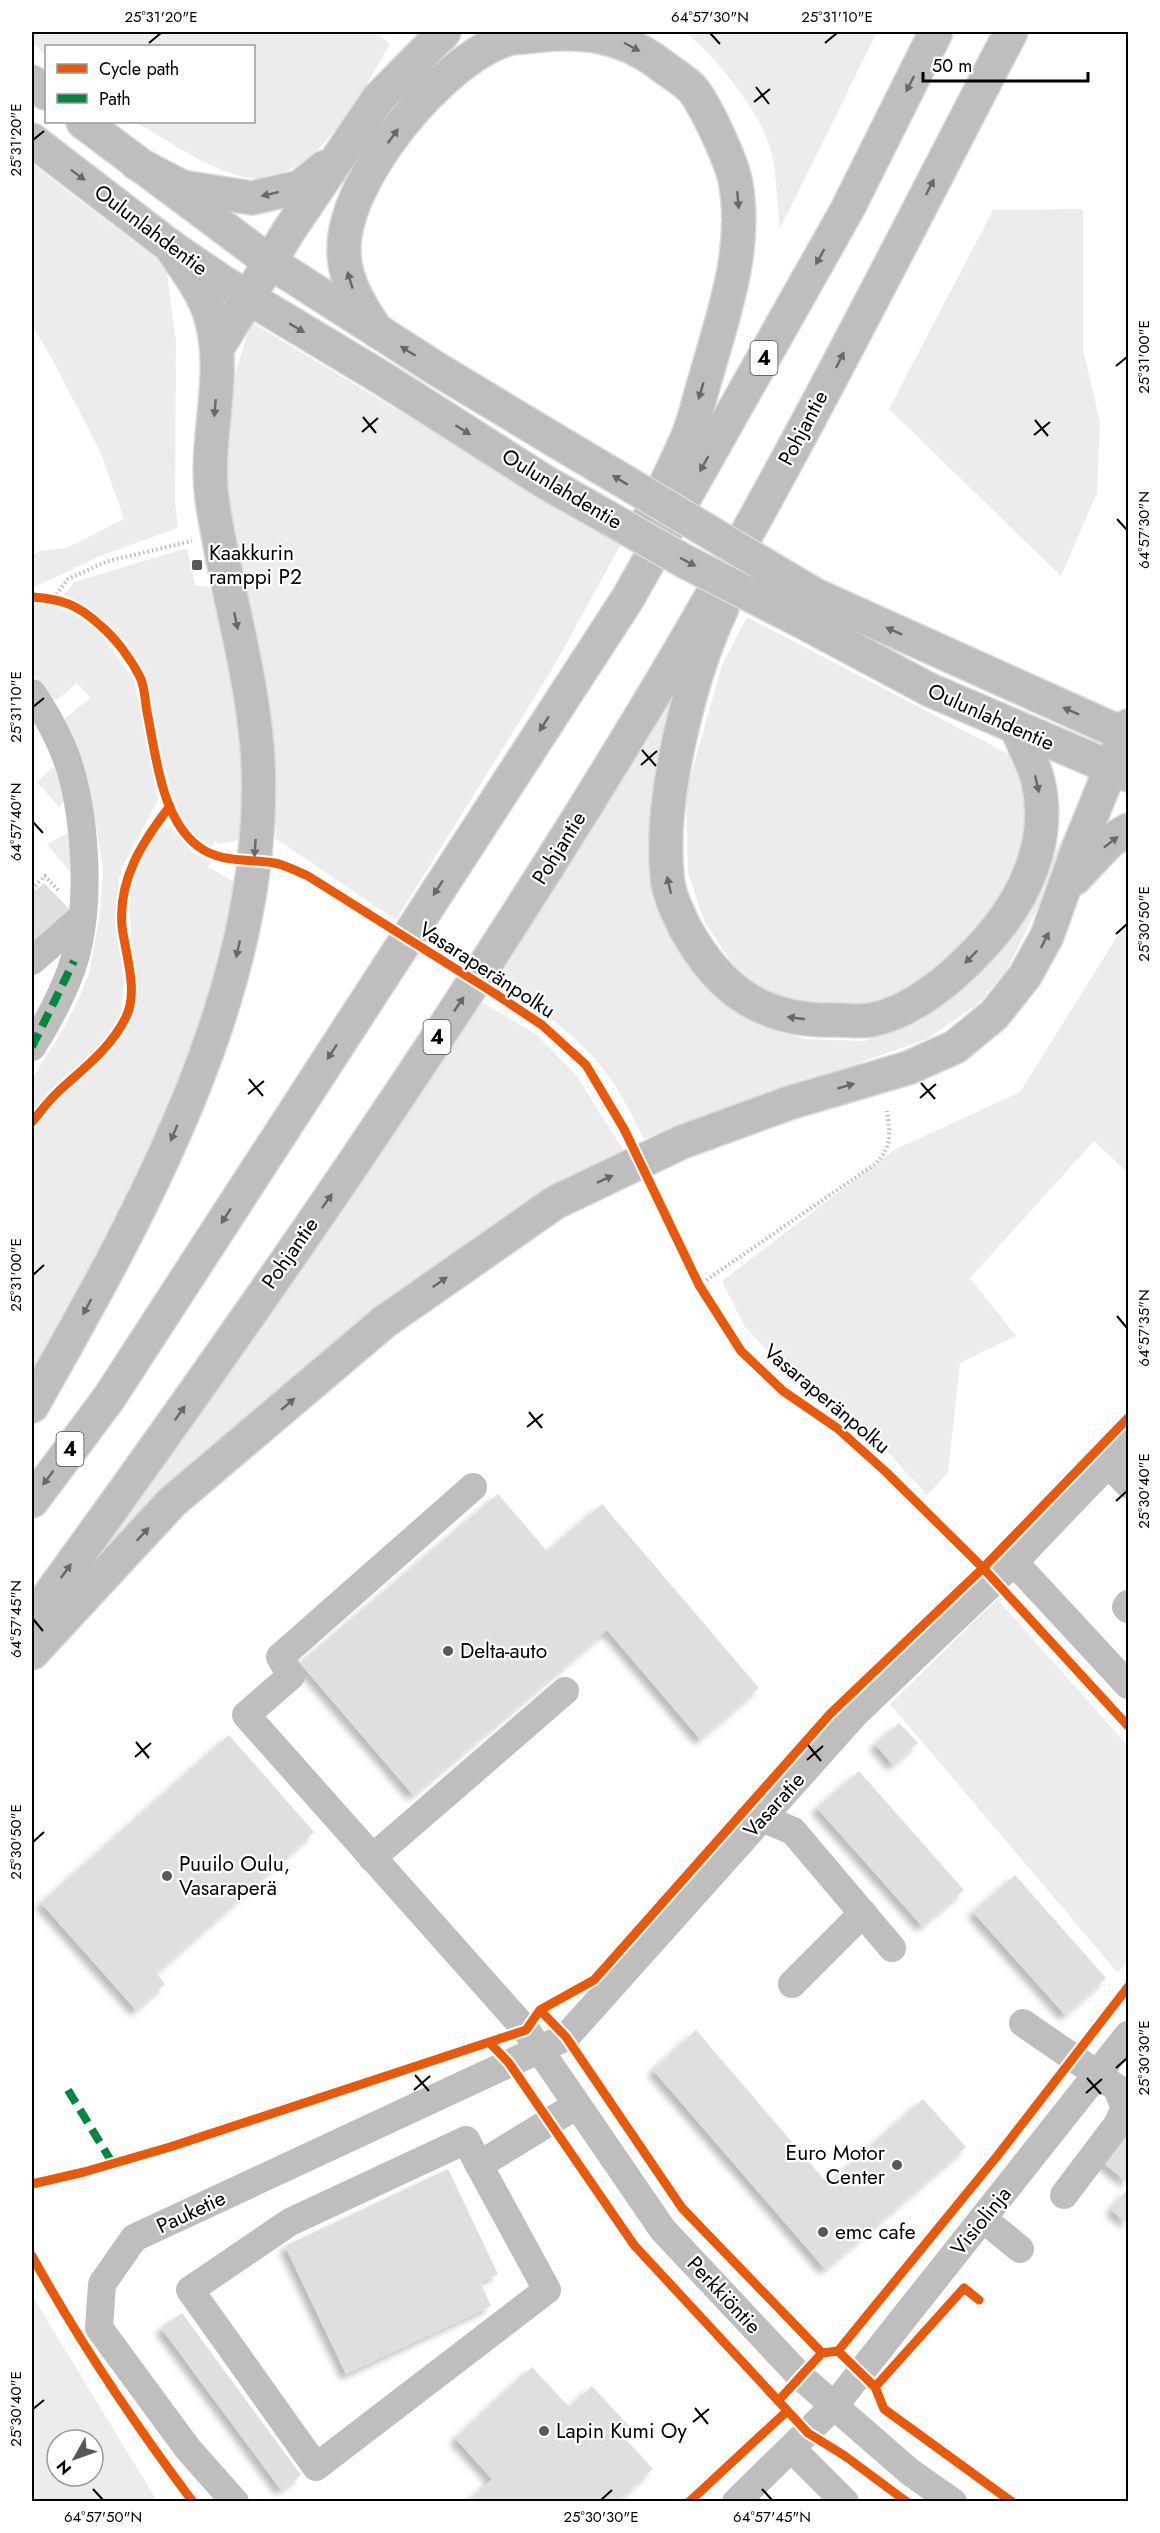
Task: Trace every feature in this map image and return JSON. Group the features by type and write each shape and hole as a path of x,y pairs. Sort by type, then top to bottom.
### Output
{"main road":[{"path":"218,349 270,262 338,156 378,99 444,32"},
{"name":"4","path":"32,1501 109,1398 628,598 847,210 936,32"},
{"name":"Pohjantie","path":"32,1619 181,1412 341,1180 509,929 652,698 803,431 1011,32"},
{"path":"377,331 349,280 344,253 345,223 361,185 395,132 467,60 508,39 550,34 598,34 627,43 655,60 693,90 717,135 736,183 739,217 726,313 688,435 576,675"},
{"path":"32,82 45,92"},
{"name":"Oulunlahdentie","path":"84,123 270,262 377,331 568,448 930,690 1121,772"},
{"name":"Oulunlahdentie","path":"32,140 170,246 247,298 382,378 545,482 686,562 1127,732"},
{"path":"136,163 182,187 252,198 300,187 338,156"},
{"path":"32,1406 90,1300 172,1137 226,999 251,892 258,804 257,749 250,686 212,494 210,459 218,349 211,318 198,288 170,246"},
{"path":"803,431 777,494 718,617 696,676 679,743 672,787 666,876 674,906 695,945 717,976 747,999 778,1015 819,1021 871,1020 910,1004 940,987 970,960 996,931 1032,873 1044,824 1038,781 1017,729"},
{"path":"32,1653 181,1495 384,1322 556,1202 682,1142 789,1103 908,1068 955,1047 994,1015 1025,976 1047,936 1078,849 1121,772 1127,732"},
{"path":"1066,887 1110,841 1128,830"}],"street":[{"path":"32,693 63,749 78,806 84,872 76,909 74,961 32,1047"},
{"path":"32,961 76,909"},
{"name":"Vasaratie","path":"538,2049 566,2037 855,1714 1014,1562 1128,1443"},
{"path":"1109,1464 1128,1484"},
{"name":"Perkkiöntie","path":"473,1487 280,1657 291,1676 246,1715 526,2030 663,2230 801,2377 910,2472 953,2502"},
{"path":"1014,1562 1128,1685"},
{"path":"1128,1604 1126,1607 1128,1609"},
{"path":"372,1858 565,1691"},
{"path":"762,1818 793,1831 892,1948"},
{"path":"792,1984 863,1914"},
{"path":"1023,2023 1096,2076 1117,2088 1125,2108 1117,2125 1064,2195"},
{"name":"Visiolinja","path":"736,2502 834,2406 1128,2036"},
{"name":"Pauketie","path":"234,2502 188,2449 99,2328 102,2284 134,2238 538,2049"},
{"path":"479,2165 577,2105"},
{"path":"466,2140 479,2165 547,2290 316,2467 190,2290 290,2222 466,2140"},
{"path":"983,2219 1020,2249"},
{"path":"792,2449 845,2502"}],"path":[{"path":"43,598 58,600 68,579 108,561 192,541"},
{"path":"32,889 45,876 76,909"},
{"path":"699,1285 875,1164 887,1153 887,1111"},
{"path":"695,1275 705,1294"}],"shaded area":[{"path":"32,32 383,32 380,35 390,44 348,114 330,137 309,157 287,171 263,178 236,175 210,165 137,123 255,123 255,45 45,45 45,54 32,43"},
{"path":"685,32 877,32 780,229 775,173 767,139 749,105 724,71"},
{"path":"32,164 166,266 176,342 175,502 178,528 100,556 32,588 32,556 39,551 67,548 124,519 101,453 32,325"},
{"path":"1083,209 1083,349 1100,422 1097,493 1061,576 889,409 993,210"},
{"path":"251,322 621,544 554,666 396,920 276,839 274,747 227,493 223,452 228,398"},
{"path":"187,548 195,585 209,587 227,636 246,753 244,839 220,844 215,841 211,847 189,828 175,803 144,677 139,665 110,630 63,596 74,582"},
{"path":"32,604 52,604 77,616 91,626 104,638 134,680 158,800 123,865 119,879 117,923 124,985 121,1014 105,1041 32,1116 32,1079 65,1026 89,974 100,914 103,869 91,796 82,760 62,721 90,698 77,683 57,700 50,699 32,672"},
{"path":"747,617 1020,760 1033,812 1023,858 988,923 924,981 860,1008 814,1008 770,995 734,966 704,921 688,872 686,792 722,665"},
{"path":"690,662 654,857 750,1018 804,1039 865,1041 922,1020 995,959 1086,796 1072,840 1006,971 978,1004 927,1039 644,1139 616,1087 595,1059 561,1027 498,979"},
{"path":"52,768 55,769 64,801 59,807 37,782"},
{"path":"170,827 195,854 211,861 208,867 240,885 217,993 161,1136 32,1388 32,1129 58,1100 112,1051 126,1030 131,1018 134,989 130,914 132,889 148,844 155,835"},
{"path":"70,832 70,872 47,844"},
{"path":"1128,919 1128,1173 1094,1141 970,1278 1016,1336 960,1363 948,1473 927,1495 848,1409 797,1382 745,1327 722,1281 894,1150 1020,1092"},
{"path":"482,1002 537,1035 576,1075 624,1151 379,1309 104,1549"},
{"path":"997,1599 1128,1746 1128,1960 1118,1973 890,1704"},
{"path":"32,2295 157,2501 32,2501"}],"building":[{"path":"44,883 71,911 32,954 32,894"},
{"name":"Delta-auto","path":"498,1494 547,1551 602,1504 759,1688 700,1739 607,1630 413,1795 300,1663"},
{"path":"899,1723 918,1743 893,1765 875,1744"},
{"path":"229,1735 314,1832 156,1973 165,1984 136,2010 41,1903"},
{"path":"859,1771 964,1890 922,1926 817,1808"},
{"path":"1015,1875 1106,1978 1065,2015 973,1912"},
{"name":"Euro Motor Center","path":"696,2030 828,2184 923,2099 966,2147 825,2269 653,2070"},
{"path":"1128,2118 1128,2183 1097,2158"},
{"path":"448,2169 498,2274 480,2282 491,2306 346,2374 285,2246"},
{"path":"1128,2188 1128,2224 1111,2210"},
{"path":"182,2313 301,2475 281,2490 161,2328"},
{"name":"Lapin Kumi Oy","path":"532,2367 569,2407 592,2386 630,2427 622,2435 653,2469 617,2502 467,2502 492,2479 455,2438"}],"marked path":[{"path":"32,1047 74,961"},
{"path":"68,2090 113,2164"}],"cycle path":[{"name":"Vasaraperänpolku","path":"32,597 53,599 77,608 107,631 128,656 143,685 157,766 168,803 186,835 199,847 218,856 279,864 308,876 542,1025 586,1065 624,1129 699,1285 741,1351 783,1391 837,1428 886,1472 983,1568 1128,1726"},
{"path":"32,1122 55,1094 105,1048 126,1017 130,1007 131,984 122,926 124,892 128,877 142,847 170,806"},
{"path":"32,2184 84,2172 170,2147 526,2030 540,2010 594,1980 830,1714 983,1568 1128,1418"},
{"path":"778,2401 822,2353 838,2351 998,2155 1128,1987"},
{"path":"540,2010 566,2037 682,2208 822,2353"},
{"path":"489,2042 509,2063 634,2245 808,2433 845,2456 907,2502"},
{"path":"32,2256 108,2382 193,2502"},
{"path":"875,2387 964,2288 979,2300"},
{"path":"838,2351 875,2387 884,2409 1012,2502"},
{"path":"689,2502 786,2412"}],"place":[{"name":"Kaakkurin ramppi P2","path":"197,565"},
{"name":"Delta-auto","path":"448,1651"},
{"name":"Puuilo Oulu, Vasaraperä","path":"167,1876"},
{"name":"Euro Motor Center","path":"897,2165"},
{"name":"emc cafe","path":"823,2232"},
{"name":"Lapin Kumi Oy","path":"544,2431"}]}
